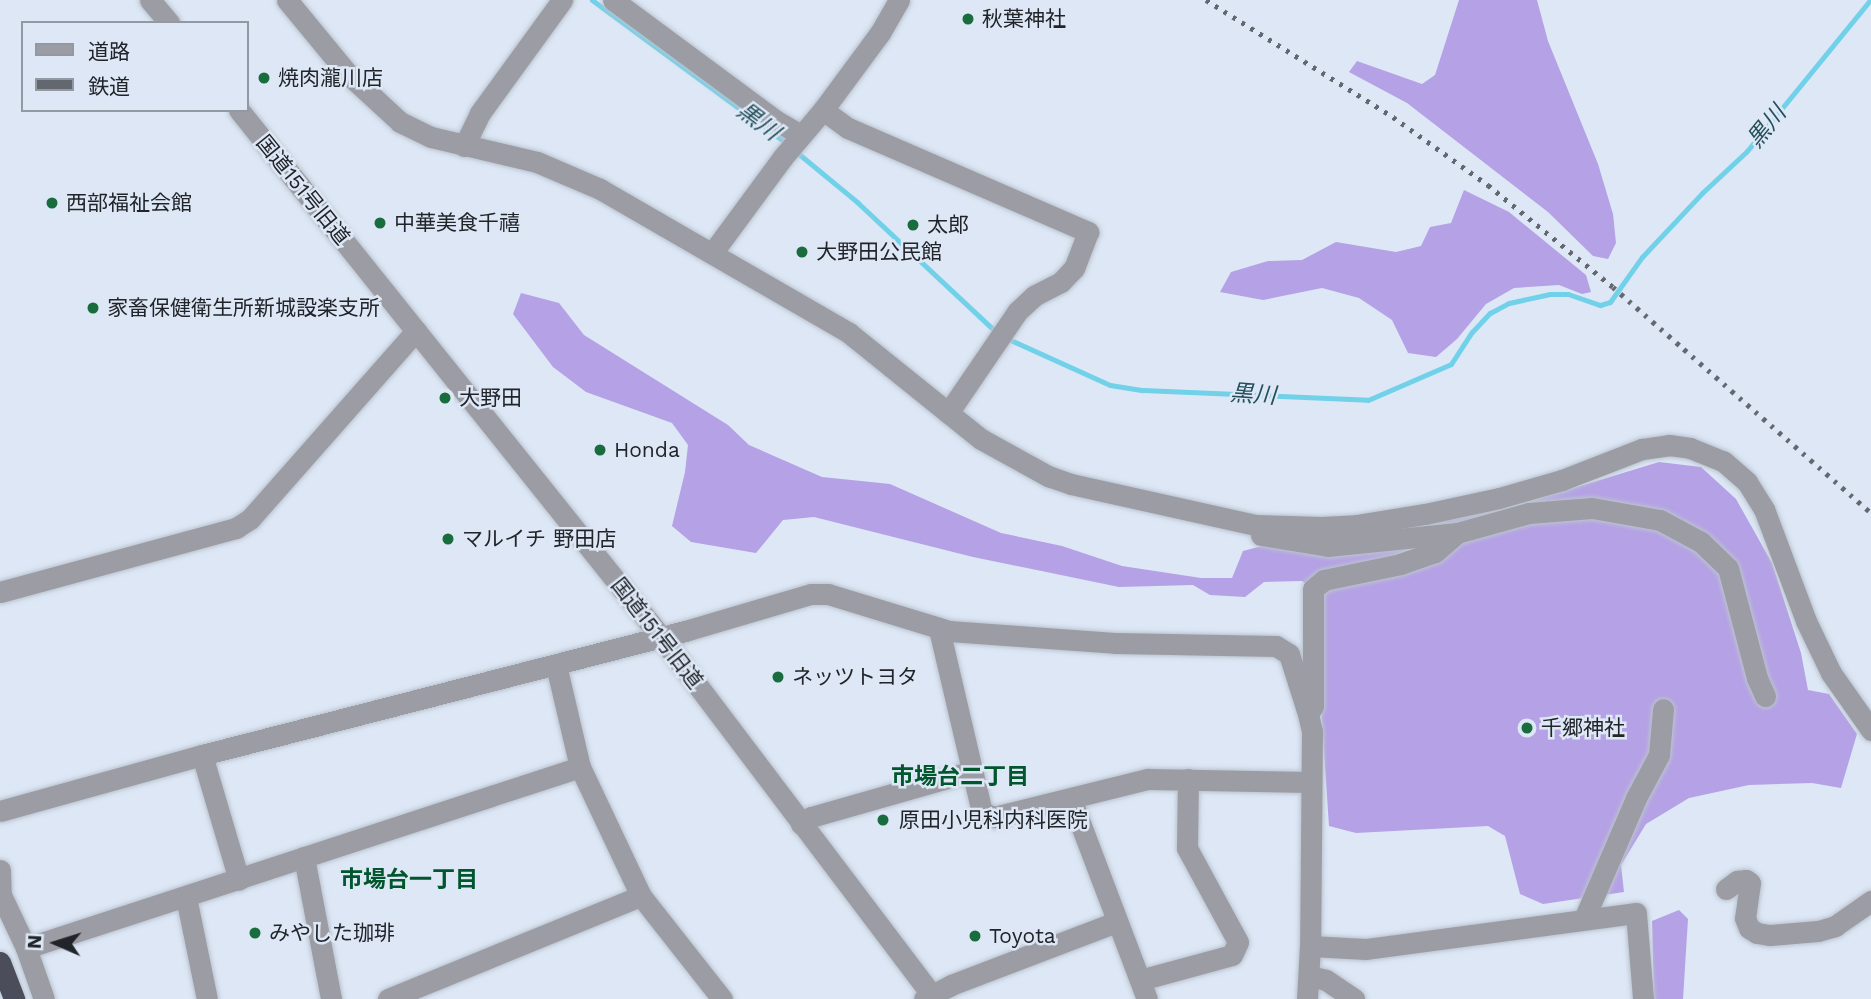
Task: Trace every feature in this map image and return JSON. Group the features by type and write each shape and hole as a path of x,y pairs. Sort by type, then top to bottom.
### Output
{"highway":[{"path":"0,962 14,999"}],"street":[{"path":"150,0 167,21"},
{"path":"286,0 348,74 400,122 431,137 537,162 600,189 849,333 997,449 1071,484 1256,525 1356,525 1425,514 1562,480 1642,449 1669,445 1690,448 1723,461 1747,482 1763,509 1806,621 1831,673 1871,730"},
{"path":"464,146 481,113 562,0"},
{"path":"613,0 800,136"},
{"path":"713,252 880,33 899,0"},
{"path":"823,110 848,128 1088,232 1074,268 1060,282 1034,296 1017,312 948,413"},
{"name":"国道151号旧道","path":"241,112 662,637 930,998"},
{"path":"0,593 166,549 243,523 416,331"},
{"path":"1256,525 1256,533 1264,537 1328,546 1457,533 1529,513 1592,508 1660,520 1701,542 1728,568 1757,678 1765,696"},
{"path":"1308,714 1313,706 1313,589 1324,580 1401,564 1435,552 1457,533"},
{"path":"0,811 202,755 556,666 810,594 828,594 939,629 1115,643 1276,646 1289,654 1312,731 1307,999"},
{"path":"939,629 982,812 994,817 1148,779 1311,782"},
{"path":"556,666 580,767 641,896 722,999"},
{"path":"1584,919 1636,798 1659,755 1663,709"},
{"path":"202,755 239,880"},
{"path":"26,948 580,767"},
{"path":"801,824 811,817 972,771"},
{"path":"1070,799 1143,990 1232,955 1238,942 1187,848 1188,779"},
{"path":"304,858 331,999"},
{"path":"0,870 1,895 26,948 44,999"},
{"path":"1726,889 1737,881 1746,880 1750,883 1745,918 1749,928 1756,933 1770,935 1818,931 1835,926 1871,901"},
{"path":"388,999 641,896"},
{"path":"186,897 207,999"},
{"path":"1310,946 1366,949 1636,913 1643,999"},
{"path":"930,998 1116,922"},
{"path":"1309,976 1326,980 1354,999"}],"shaded area":[{"path":"1459,0 1537,0 1548,41 1598,164 1613,214 1616,243 1608,259 1593,256 1548,212 1407,103 1349,72 1357,61 1422,84 1435,75"},
{"path":"1464,190 1509,212 1586,275 1591,292 1582,294 1559,285 1514,288 1486,304 1457,339 1436,357 1408,353 1392,320 1359,298 1322,288 1263,300 1220,292 1231,272 1268,261 1302,260 1336,242 1396,252 1421,246 1430,227 1451,223"},
{"path":"521,293 559,303 584,335 728,425 749,445 822,477 890,484 1001,533 1062,546 1122,566 1201,578 1232,578 1243,551 1262,546 1297,550 1340,533 1461,518 1531,501 1659,462 1701,467 1736,499 1772,563 1801,653 1808,690 1829,694 1857,734 1841,788 1812,783 1749,785 1689,798 1646,824 1621,865 1624,892 1543,904 1520,894 1505,836 1488,826 1356,833 1329,826 1321,707 1324,675 1320,595 1302,581 1264,582 1245,597 1210,595 1193,585 1119,587 973,557 814,517 783,520 756,553 691,542 672,526 685,472 688,445 672,423 586,392 553,367 513,314"},
{"path":"1679,910 1688,919 1683,999 1654,999 1652,921"}],"waterway":[{"name":"黒川","path":"592,0 787,144"},
{"name":"黒川","path":"1006,338 1110,385 1143,390 1368,400 1451,364 1472,332 1490,313 1509,303 1550,294 1568,294 1600,305 1610,302 1642,257 1702,193 1747,151 1870,0"},
{"name":"黒川","path":"794,150 857,202 997,333"}],"railway":[{"path":"1206,0 1393,117 1488,185 1613,287 1871,513"}],"place":[{"name":"秋葉神社","path":"968,19"},
{"name":"焼肉瀧川店","path":"264,78"},
{"name":"西部福祉会館","path":"52,203"},
{"name":"中華美食千禧","path":"380,223"},
{"name":"太郎","path":"913,225"},
{"name":"大野田公民館","path":"802,252"},
{"name":"家畜保健衛生所新城設楽支所","path":"93,308"},
{"name":"大野田","path":"445,398"},
{"name":"Honda","path":"600,450"},
{"name":"マルイチ 野田店","path":"448,539"},
{"name":"ネッツトヨタ","path":"778,677"},
{"name":"千郷神社","path":"1527,728"},
{"name":"原田小児科内科医院","path":"883,820"},
{"name":"みやした珈琲","path":"255,933"},
{"name":"Toyota","path":"975,936"}],"district":[{"name":"市場台二丁目","path":"960,777"},
{"name":"市場台一丁目","path":"409,880"}]}
